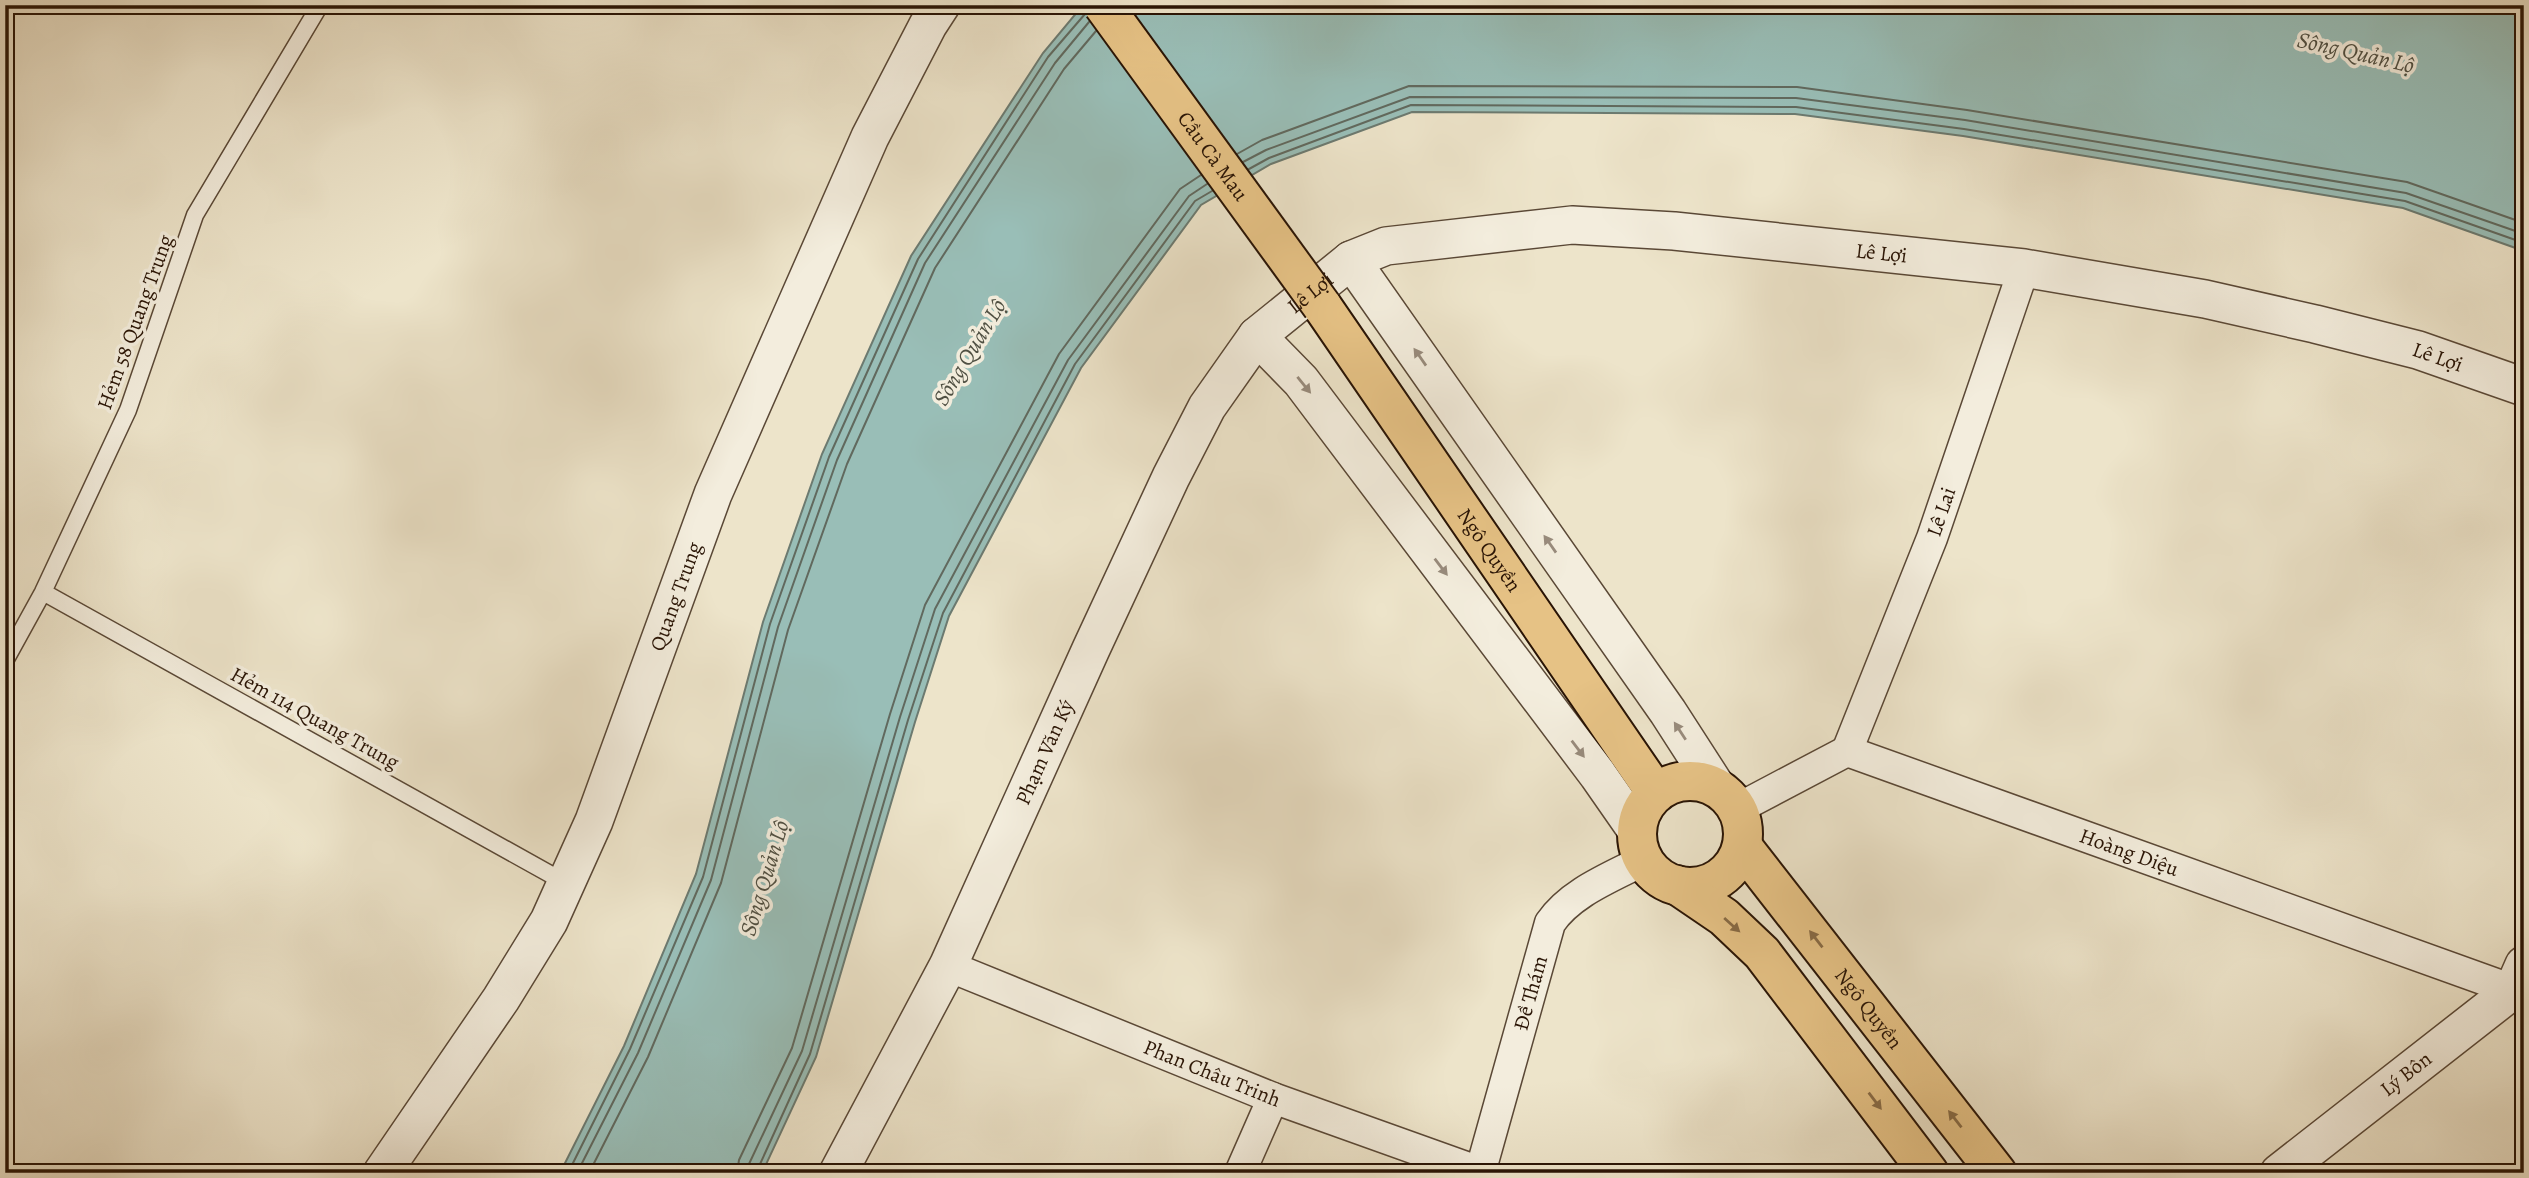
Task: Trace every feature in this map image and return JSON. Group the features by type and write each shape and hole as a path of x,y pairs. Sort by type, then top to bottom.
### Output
{"main road":[{"name":"Cầu Cà Mau","path":"1103,5 1322,306"},
{"name":"Ngô Quyền","path":"1322,306 1656,793"},
{"path":"1677,885 1694,887 1710,883 1725,874 1736,862 1742,846 1744,833 1727,799 1703,782 1687,781 1670,785 1656,793 1640,816 1641,845 1653,871 1724,917 1762,953 1929,1173"},
{"name":"Ngô Quyền","path":"1742,846 1997,1173"}],"street":[{"name":"Quang Trung","path":"382,1173 500,999 549,921 594,821 713,494 870,137 941,5"},
{"name":"Lê Lợi","path":"1257,336 1351,260 1386,246 1572,225 1674,231 2024,268 2205,299 2303,321 2417,349 2524,387"},
{"path":"1351,260 1727,799 1847,751"},
{"name":"Lê Lai","path":"1847,751 1932,538 2024,268"},
{"path":"1257,336 1301,381 1598,775 1641,845"},
{"name":"Phạm Văn Ký","path":"838,1173 948,966 1171,477 1207,407 1257,336"},
{"name":"Hoàng Diệu","path":"1847,751 2520,984"},
{"name":"Đề Thám","path":"1480,1172 1550,923 1570,900 1641,845"},
{"name":"Phan Châu Trinh","path":"948,966 1273,1098 1480,1172"},
{"name":"Lý Bôn","path":"2278,1173 2520,984"},
{"path":"1240,1173 1273,1098"}],"lane":[{"name":"Hẻm 58 Quang Trung","path":"5,661 43,592 128,410 195,215 320,5"},
{"name":"Hẻm 114 Quang Trung","path":"43,592 566,883"}],"water":[{"name":"Sông Quản Lộ","path":"1083,5 2524,5 2524,251 2403,208 1963,136 1795,114 1412,112 1271,164 1201,205 1081,368 949,616 816,1057 762,1173 560,1173 624,1046 696,874 763,622 822,454 911,256 1043,53"}]}
